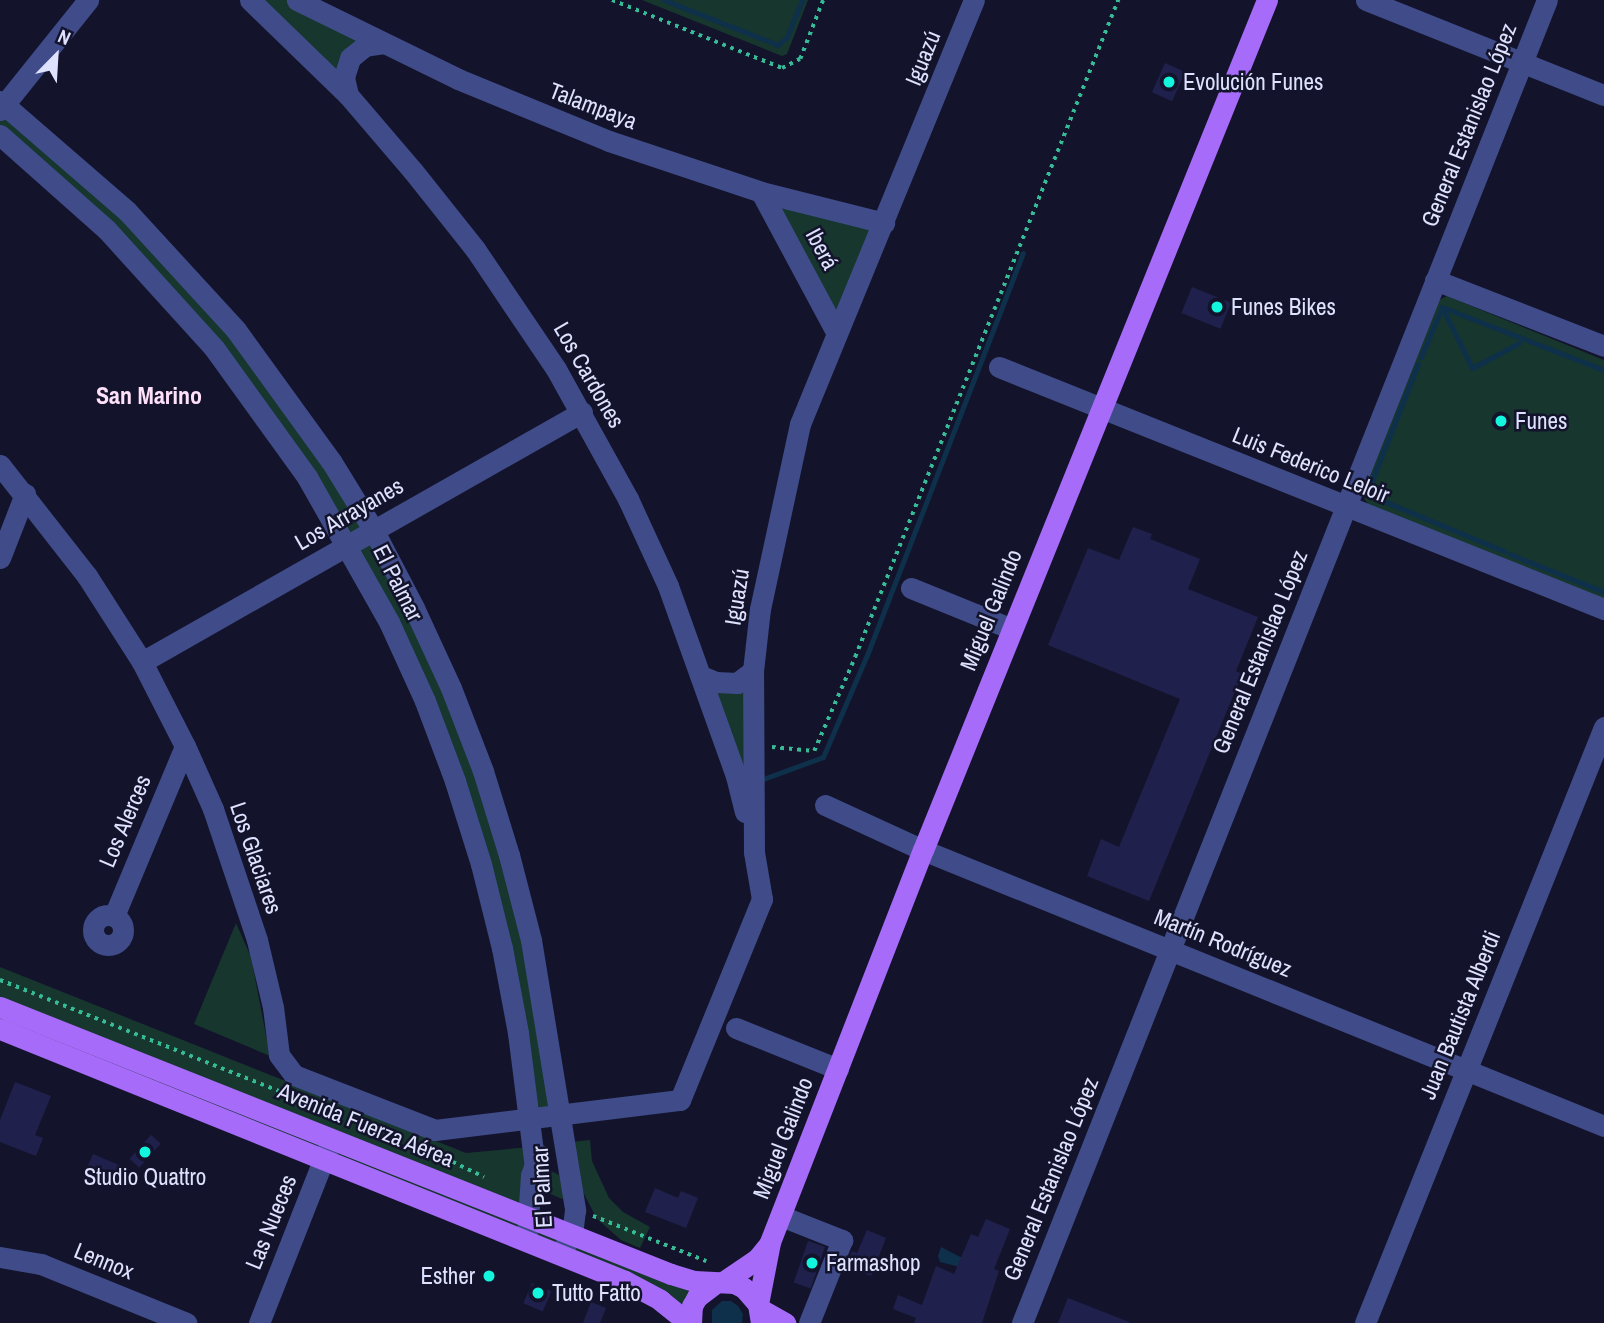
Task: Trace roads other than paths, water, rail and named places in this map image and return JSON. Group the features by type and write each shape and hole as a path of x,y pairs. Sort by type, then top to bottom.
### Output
{"main road":[{"name":"Miguel Galindo","path":"716,1277 757,1259 770,1242 923,850 1267,0"},
{"name":"Avenida Fuerza Aérea","path":"0,1007 328,1149 527,1241 643,1289 689,1323 692,1306 697,1297 716,1277"},
{"name":"Avenida Fuerza Aérea","path":"0,1029 328,1149 528,1218 671,1274 716,1277 744,1288 760,1312 785,1323"},
{"name":"Miguel Galindo","path":"760,1312 770,1242"}],"street":[{"path":"2,105 88,0"},
{"name":"Los Cardones","path":"250,0 348,95 475,249 532,330 582,412 651,549 701,676 736,776 754,852"},
{"name":"Talampaya","path":"297,0 545,116 761,192 884,223"},
{"name":"Iguazú","path":"558,1115 680,1100 762,899 754,852 753,671 760,609 788,473 800,424 836,332 884,223 974,0"},
{"path":"1366,0 1604,95"},
{"name":"General Estanislao López","path":"1022,1323 1547,0"},
{"path":"348,95 344,77 350,58 365,46 384,43"},
{"name":"El Palmar","path":"2,105 97,183 183,269 285,394 373,531 414,608 451,688 483,771 509,855 540,990 558,1115 566,1133 568,1152 564,1154 575,1210 572,1235 559,1254"},
{"name":"El Palmar","path":"0,135 107,230 205,338 262,411 348,545 389,622 456,781 502,948 518,1033 536,1157 531,1175 527,1241"},
{"name":"Iberá","path":"761,192 836,332"},
{"path":"1435,280 1604,346"},
{"name":"Luis Federico Leloir","path":"999,367 1100,411 1604,609"},
{"name":"Los Arrayanes","path":"142,662 582,412"},
{"name":"Los Glaciares","path":"0,465 87,576 142,662 185,746 213,809 253,927 273,1007 278,1055 294,1075 435,1130 558,1115"},
{"path":"0,558 25,494"},
{"path":"911,587 1012,629"},
{"path":"701,676 716,682 737,683 753,671"},
{"name":"Juan Bautista Alberdi","path":"1365,1323 1604,727"},
{"name":"Los Alerces","path":"114,916 185,746"},
{"name":"Martín Rodríguez","path":"825,805 923,850 1604,1126"},
{"path":"736,1028 838,1069"},
{"name":"Las Nueces","path":"259,1323 328,1149"},
{"path":"781,1216 842,1240 809,1323"},
{"name":"Lennox","path":"0,1258 152,1323"},
{"name":"Lennox","path":"0,1258 41,1264 186,1323"}],"water":[{"path":"941,1247 964,1259 960,1267 940,1262 938,1256"},
{"path":"722,1301 731,1301 738,1306 743,1314 742,1323 712,1323 712,1310"}],"waterway":[{"path":"664,0 778,45 787,37 802,0"},
{"path":"758,781 823,757 867,655 1023,253"},
{"path":"1442,307 1604,370"},
{"path":"1442,307 1472,368 1519,343"},
{"path":"1421,357 1442,307"},
{"path":"1418,364 1368,491 1374,497 1504,551"},
{"path":"1510,554 1604,592"}],"place":[{"name":"Evolución Funes","path":"1169,82"},
{"name":"Funes Bikes","path":"1217,307"},
{"name":"Funes","path":"1501,421"},
{"name":"Studio Quattro","path":"145,1152"},
{"name":"Farmashop","path":"812,1263"},
{"name":"Esther","path":"489,1276"},
{"name":"Tutto Fatto","path":"538,1293"}],"district":[{"name":"San Marino","path":"149,396"}]}
